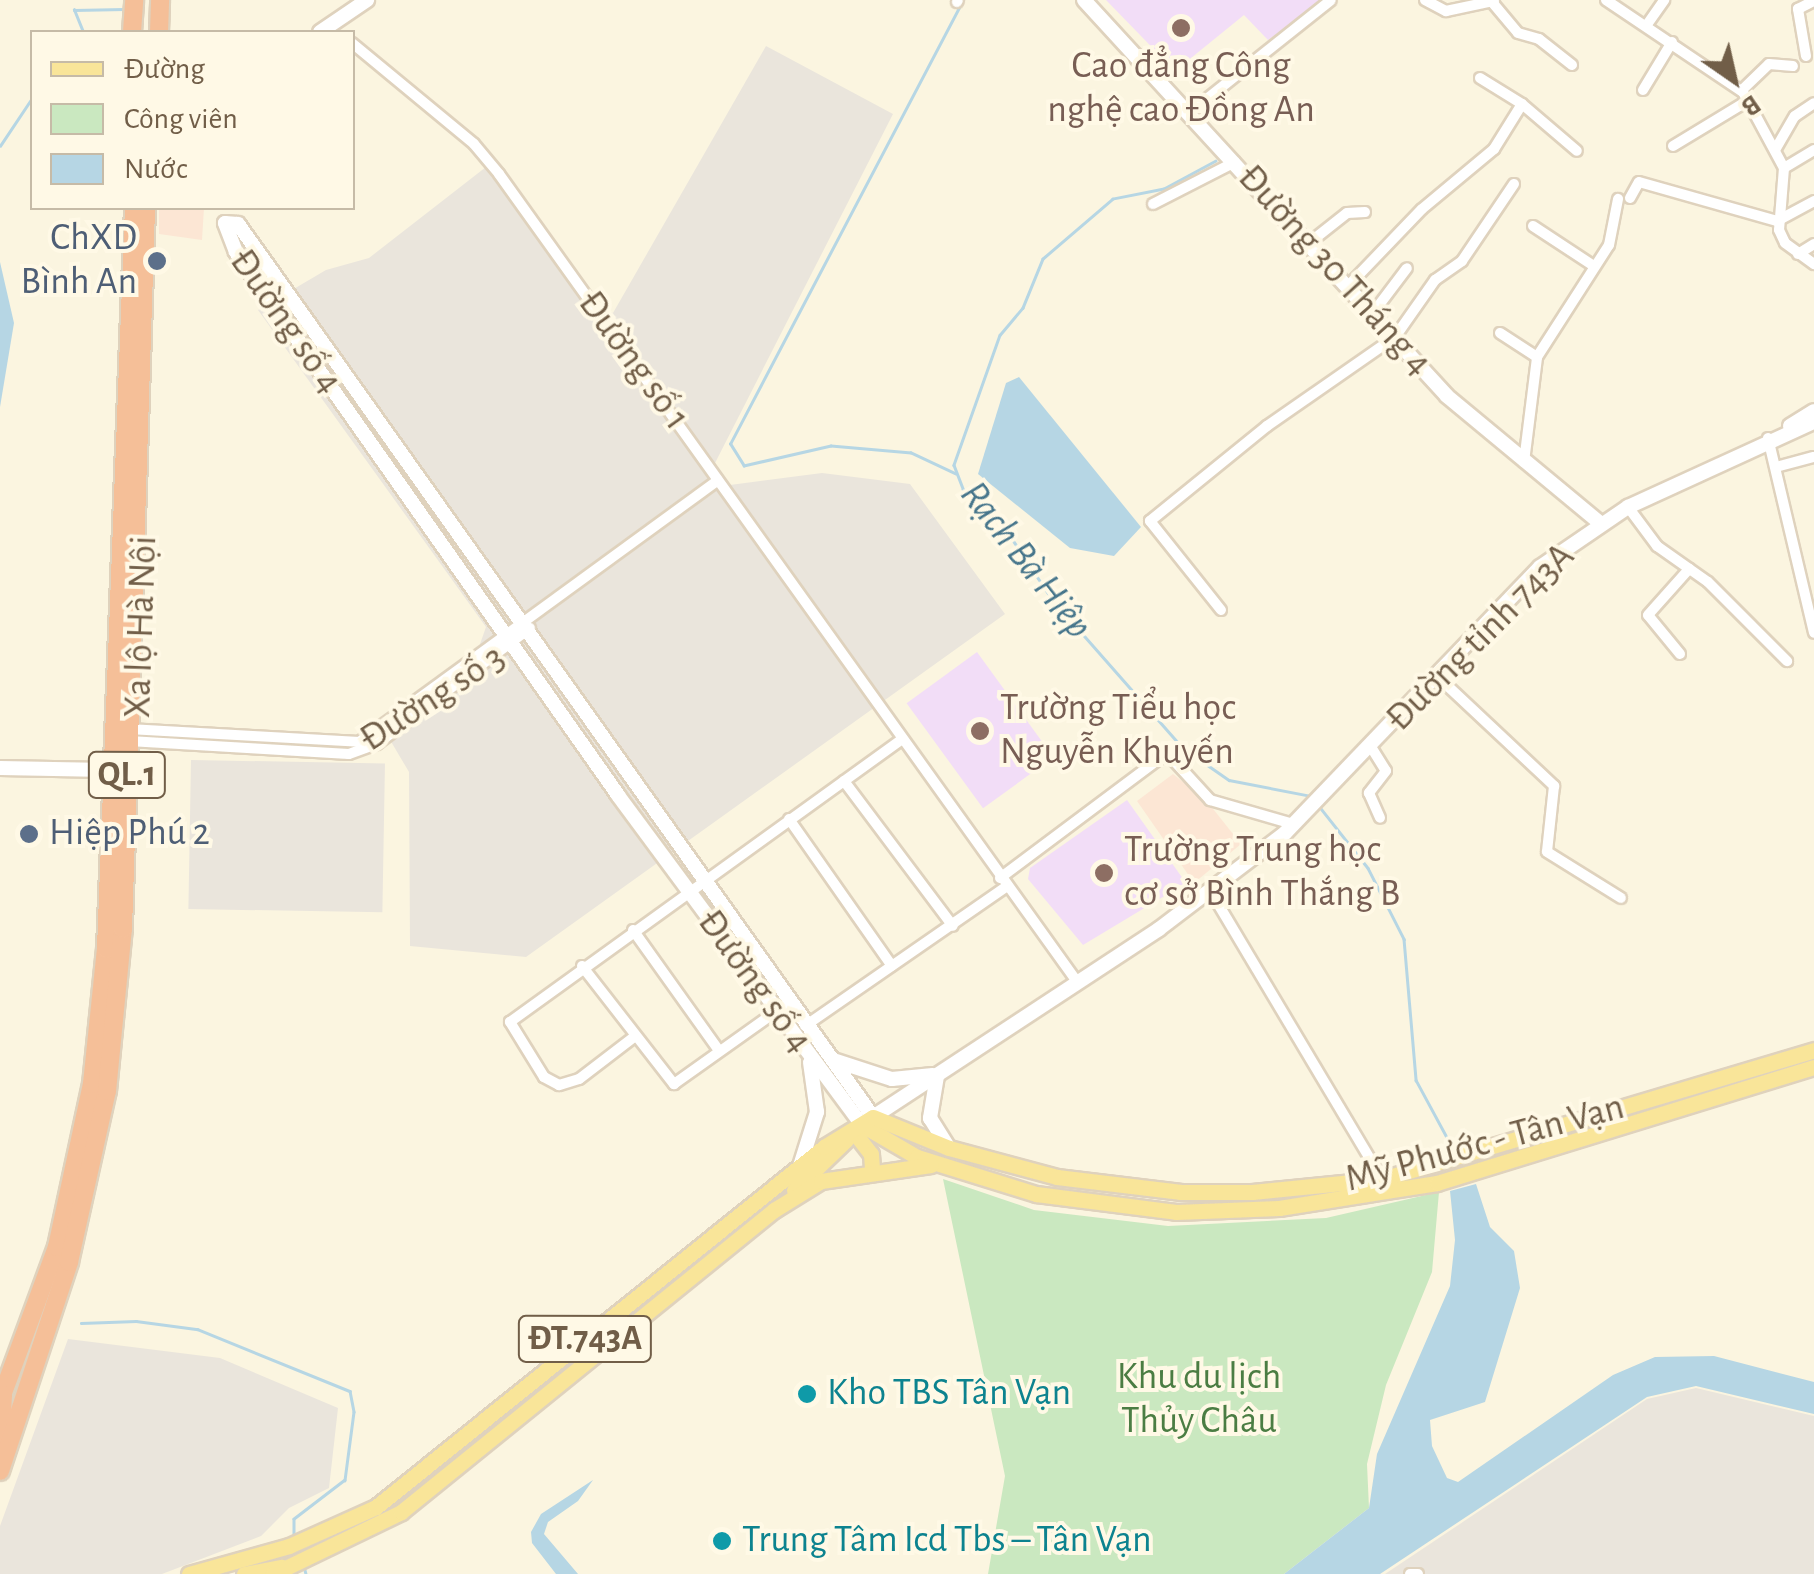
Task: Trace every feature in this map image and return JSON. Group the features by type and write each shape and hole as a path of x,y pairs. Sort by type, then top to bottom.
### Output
{"highway":[{"path":"132,30 134,0"},
{"path":"141,30 142,0"},
{"path":"156,30 157,0"},
{"name":"Xa lộ Hà Nội","path":"134,735 146,210"},
{"name":"Xa lộ Hà Nội","path":"3,1455 47,1334 98,1159 120,981 155,210"},
{"name":"Xa lộ Hà Nội","path":"3,1455 1,1391 46,1280 73,1191 92,1084 109,884 129,215"},
{"path":"0,1482 3,1455"}],"main road":[{"name":"Mỹ Phước - Tân Vạn","path":"863,1124 1058,1178 1157,1190 1252,1192 1382,1178 1814,1050"},
{"name":"Mỹ Phước - Tân Vạn","path":"863,1124 940,1165 1036,1194 1155,1211 1278,1208 1437,1183 1814,1067"},
{"name":"ĐT.743A","path":"800,1166 863,1124"},
{"name":"ĐT.743A","path":"774,1210 841,1152 863,1124"},
{"path":"863,1124 872,1170"},
{"path":"844,1174 863,1124"},
{"name":"Mỹ Phước - Tân Vạn","path":"189,1574 290,1566 320,1555 401,1512 774,1210 844,1174 940,1165"},
{"name":"Mỹ Phước - Tân Vạn","path":"244,1574 263,1568 288,1546 358,1517 414,1479 800,1166"},
{"path":"1155,1211 1157,1190"}],"street":[{"path":"330,30 368,0"},
{"name":"Đường 30 Tháng 4","path":"1084,0 1349,285 1446,396 1601,524"},
{"path":"1189,112 1331,0"},
{"path":"1424,0 1446,12 1493,1 1518,33 1539,39 1572,65"},
{"path":"1606,0 1745,95 1784,168 1778,222 1785,244 1814,264"},
{"path":"1646,26 1664,0"},
{"path":"1806,56 1798,8 1814,1"},
{"path":"1643,90 1672,42"},
{"name":"Đường số 1","path":"355,45 474,144 499,174 1078,983"},
{"path":"1673,146 1745,95 1769,64 1793,66"},
{"path":"1480,78 1522,104 1577,151"},
{"path":"1776,150 1795,116 1814,103"},
{"path":"1349,285 1422,209 1494,150 1522,104"},
{"path":"1784,168 1814,150"},
{"path":"1153,204 1235,162"},
{"path":"1524,462 1537,357 1609,245 1624,198 1638,182 1778,222 1814,201"},
{"path":"1221,610 1150,521 1267,426 1395,337 1440,274 1462,261 1514,184"},
{"path":"1309,243 1347,213 1365,212"},
{"name":"Đường số 4","path":"863,1124 808,1056 782,1007 703,880 238,224 224,223 236,252 688,891 782,1007 805,1026 829,1058 863,1124"},
{"path":"1533,226 1594,266"},
{"path":"1798,254 1814,244"},
{"path":"1373,313 1407,268"},
{"path":"1500,333 1537,357"},
{"name":"Đường tỉnh 743A","path":"1786,430 1814,411"},
{"name":"Đường tỉnh 743A","path":"1293,824 1540,567 1628,507 1768,438 1814,422"},
{"path":"1768,438 1786,532 1814,634"},
{"path":"1776,467 1814,457"},
{"name":"Đường số 3","path":"134,735 361,746 523,630 718,480"},
{"path":"1628,507 1657,546 1689,568 1787,661"},
{"path":"1680,654 1648,616 1689,568"},
{"path":"1437,676 1554,786 1547,852 1621,898"},
{"path":"634,1038 579,1079 559,1086 544,1078 512,1034 510,1022 522,1008 901,740"},
{"path":"1371,747 1386,771"},
{"path":"805,1026 953,926 1166,753 1210,800 1293,824"},
{"path":"1380,818 1369,793 1394,761"},
{"path":"0,768 110,770"},
{"path":"844,780 953,926"},
{"path":"789,819 892,966"},
{"name":"ĐT.743A","path":"863,1124 1211,892 1293,824"},
{"path":"1211,892 1382,1178"},
{"path":"633,930 718,1049"},
{"path":"582,966 634,1038 674,1084 782,1007"},
{"path":"800,1166 816,1112 808,1056"},
{"path":"829,1058 892,1080 938,1074 930,1118 949,1148"},
{"path":"1410,1574 1418,1574"}],"shaded area":[{"name":"Cao đẳng Công nghệ cao Đồng An","path":"1106,0 1326,0 1268,40 1244,15 1175,71"},
{"path":"766,46 893,114 715,463 730,485 822,473 910,484 1005,614 526,957 410,946 409,772 380,723 479,647 486,627 258,310 326,270 369,258 495,160 597,305 613,313"},
{"path":"159,210 204,210 202,240 159,234"},
{"name":"Trường Tiểu học Nguyễn Khuyến","path":"977,652 1053,757 983,808 907,703"},
{"path":"191,760 385,763 382,912 188,909"},
{"path":"1173,774 1206,800 1241,844 1194,883 1137,801"},
{"name":"Trường Trung học cơ sở Bình Thắng B","path":"1127,800 1186,883 1083,945 1028,879 1030,868"},
{"path":"68,1339 220,1358 338,1408 329,1488 289,1508 261,1536 162,1574 0,1574 0,1526"},
{"path":"1696,1388 1814,1416 1814,1574 1385,1574 1647,1399"}],"green space":[{"name":"Khu du lịch Thủy Châu","path":"943,1179 1034,1210 1168,1226 1326,1218 1439,1192 1432,1272 1386,1385 1367,1464 1369,1508 1284,1574 988,1574 1005,1476"}],"water":[{"path":"0,262 14,323 0,407"},
{"path":"1019,377 1141,527 1114,556 1070,548 978,474 1006,383"},
{"path":"1476,1184 1490,1227 1514,1251 1520,1288 1485,1402 1430,1420 1432,1446 1447,1478 1458,1482 1613,1375 1655,1357 1714,1356 1814,1382 1814,1414 1696,1386 1647,1397 1380,1574 1284,1574 1369,1508 1377,1454 1450,1286 1455,1240 1450,1191"},
{"path":"593,1480 578,1501 548,1522 544,1534 578,1574 556,1574 532,1543 531,1532 541,1514"}],"waterway":[{"path":"956,474 911,453 831,446 744,466 730,444 963,0"},
{"path":"82,30 74,10 124,9"},
{"path":"0,146 30,101"},
{"name":"Rạch Bà Hiệp","path":"1216,161 1164,189 1113,199 1043,259 1023,308 1000,335 954,465 963,489 1001,522 1052,599 1183,748 1229,780 1311,796"},
{"name":"Rạch Bà Hiệp","path":"1319,806 1368,868 1404,939 1416,1080 1455,1152"},
{"path":"81,1323 136,1321 197,1329 350,1391 354,1412 345,1480 294,1519 294,1534"},
{"path":"304,1566 306,1574"}],"place":[{"name":"Cao đẳng Công nghệ cao Đồng An","path":"1181,28"},
{"name":"ChXD Bình An","path":"157,261"},
{"name":"Trường Tiểu học Nguyễn Khuyến","path":"980,731"},
{"name":"Hiệp Phú 2","path":"29,834"},
{"name":"Trường Trung học cơ sở Bình Thắng B","path":"1104,873"},
{"name":"Kho TBS Tân Vạn","path":"807,1394"},
{"name":"Trung Tâm Icd Tbs – Tân Vạn","path":"722,1541"}]}
